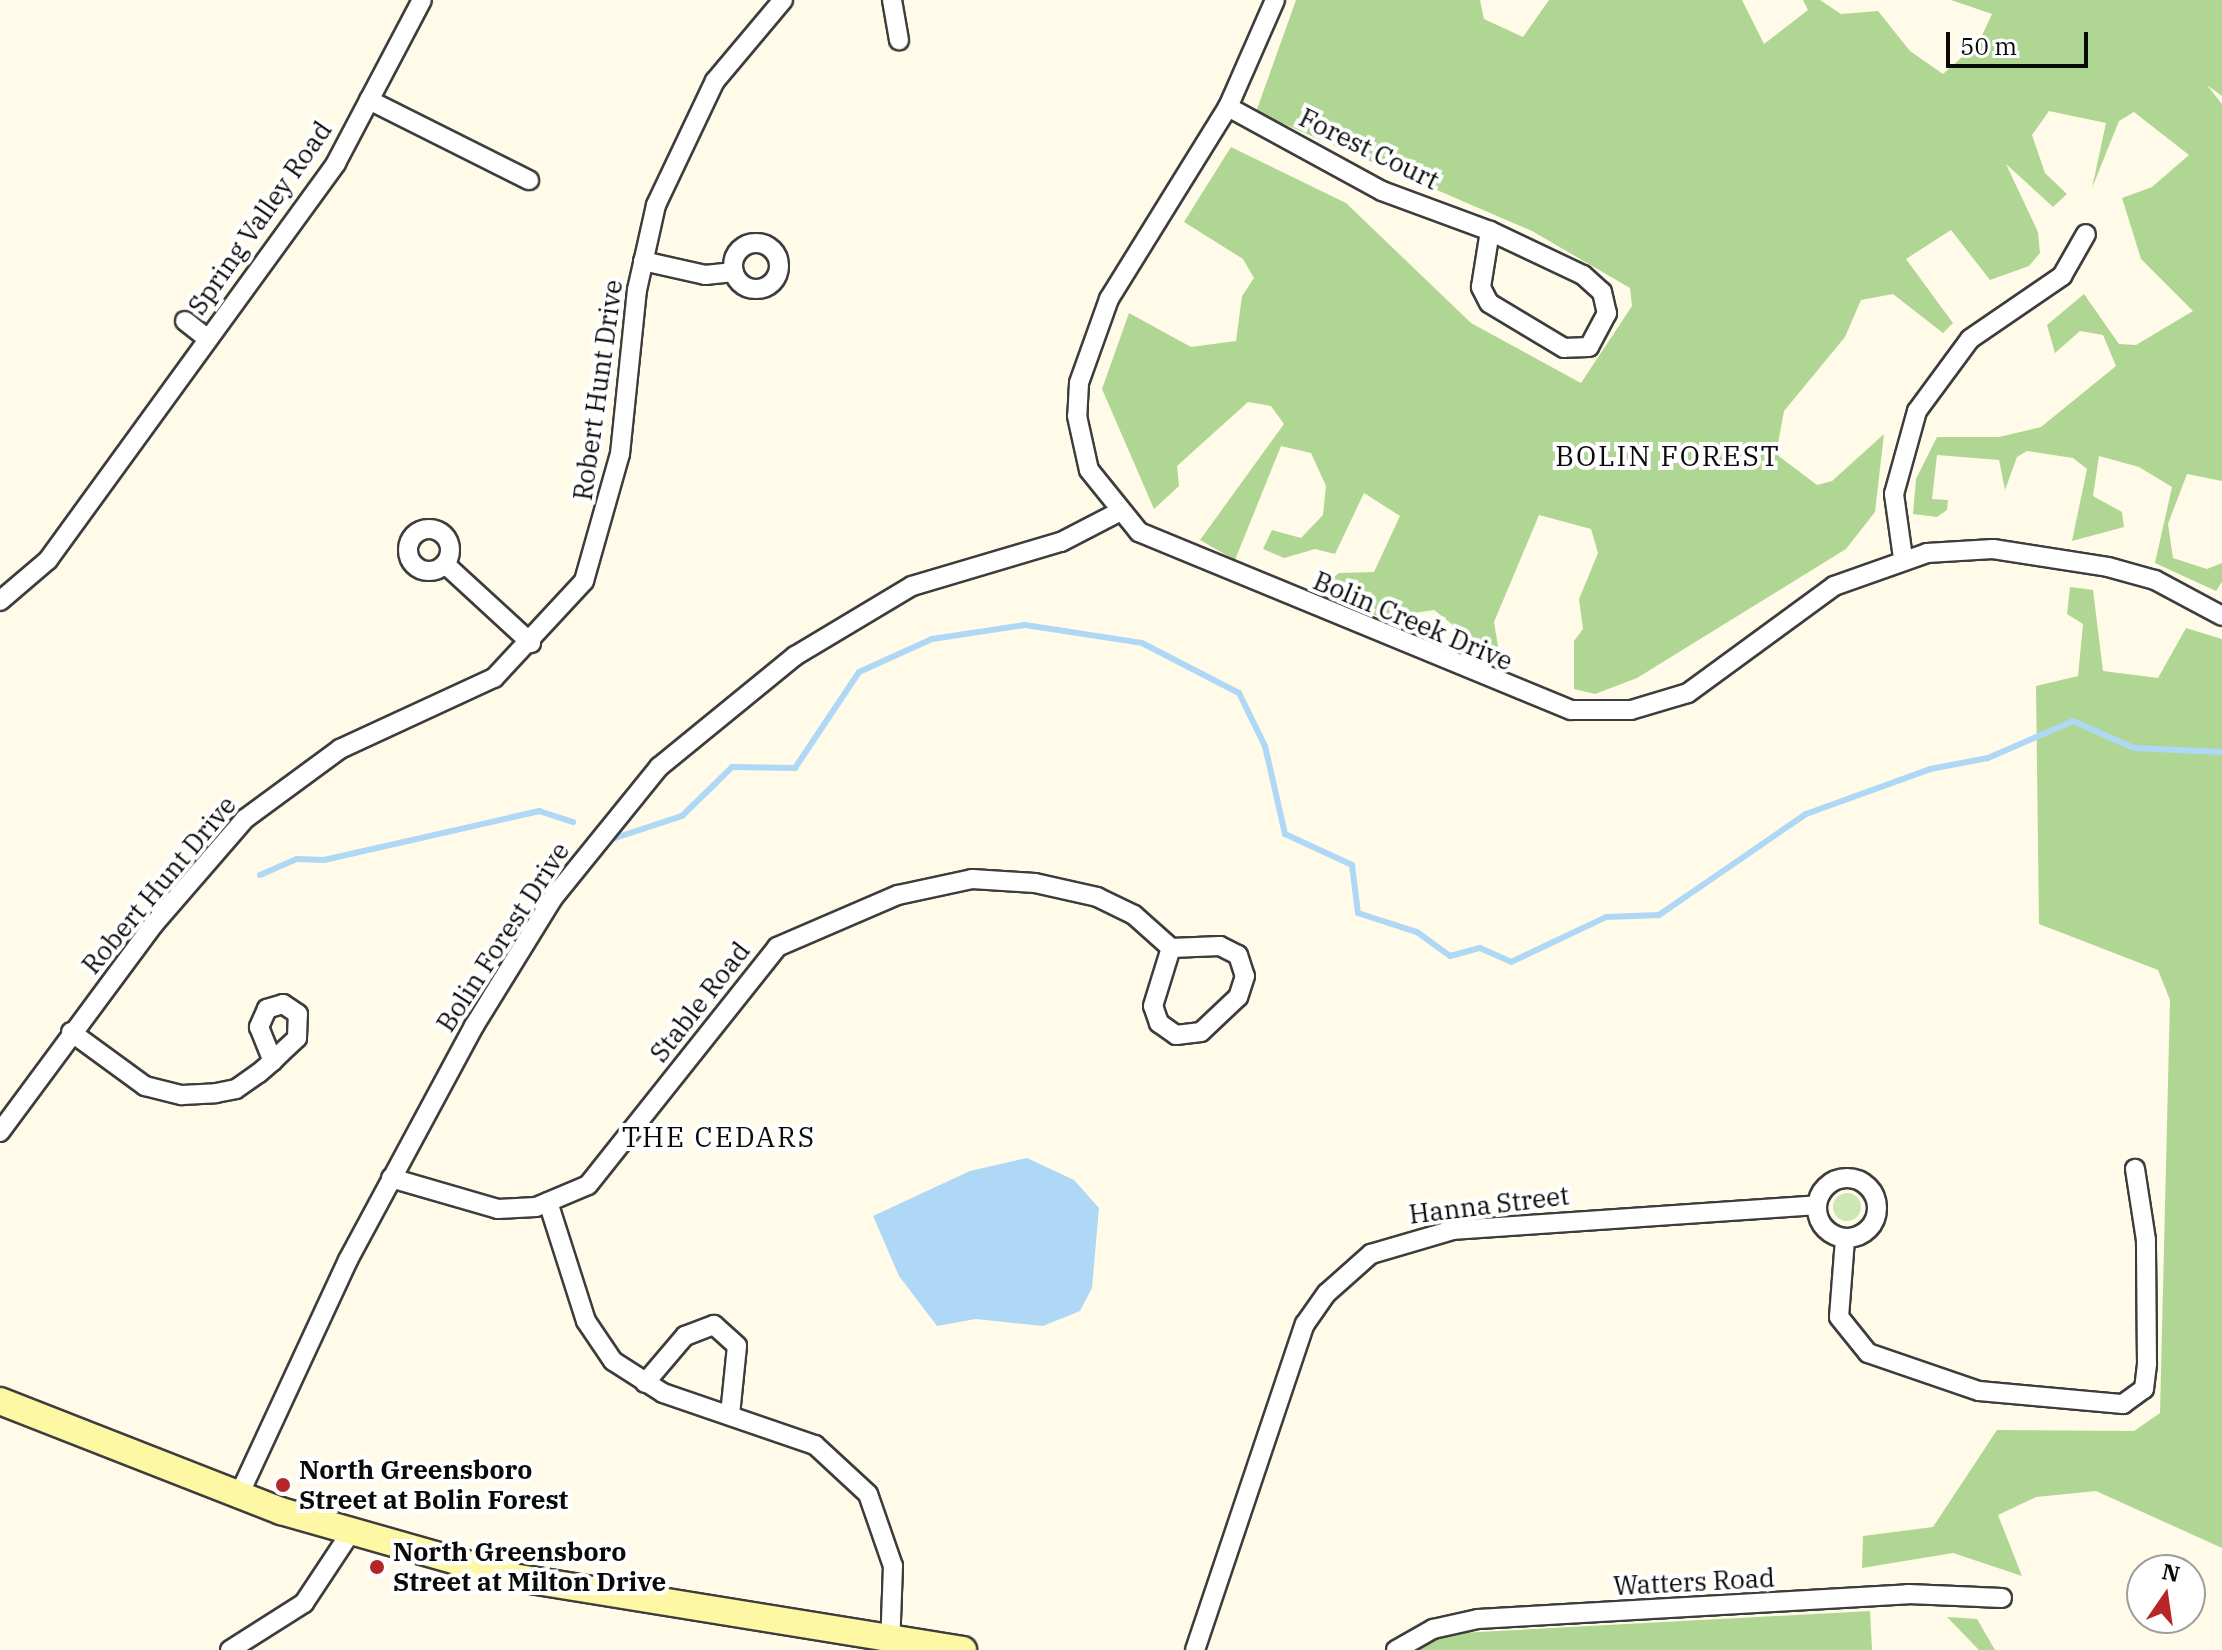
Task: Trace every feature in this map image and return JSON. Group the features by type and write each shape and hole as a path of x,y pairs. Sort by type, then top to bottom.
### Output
{"main road":[{"path":"0,1401 239,1495 351,1532 646,1604 891,1642 963,1650"}],"street":[{"name":"Spring Valley Road","path":"0,601 48,560 336,163 422,0"},
{"name":"Robert Hunt Drive","path":"0,1132 71,1032 214,852 281,788 374,730 494,678 531,643 584,581 601,540 620,454 643,261 656,205 691,122 740,46 783,0"},
{"path":"892,0 899,40"},
{"name":"Bolin Creek Drive","path":"1275,0 1228,107 1109,299 1079,383 1080,441 1117,513 1155,542 1537,702 1601,712 1688,693 1834,586 1903,558 1993,549 2058,557 2155,580 2222,616"},
{"path":"369,100 529,180"},
{"name":"Forest Court","path":"1228,107 1382,191 1490,231 1583,275 1602,292 1607,313 1589,347 1564,348 1489,303 1481,287 1490,231"},
{"path":"1903,558 1894,494 1917,411 1970,339 2062,276 2086,234"},
{"path":"643,261 705,275 734,272"},
{"name":"Spring Valley Road","path":"185,321 208,339"},
{"name":"Bolin Forest Drive","path":"239,1495 391,1178 553,898 690,736 795,656 912,586 1061,542 1117,513"},
{"path":"445,564 531,643"},
{"name":"Stable Road","path":"391,1178 498,1209 548,1202 588,1185 752,973 777,947 815,927 929,887 1003,881 1097,897 1134,915 1171,948"},
{"path":"1220,946 1238,955 1245,976 1238,997 1201,1032 1176,1035 1159,1023 1153,1006 1171,948 1220,946"},
{"path":"71,1032 145,1086 182,1095 236,1089 273,1061"},
{"path":"1845,1239 1839,1317 1868,1353 1979,1391 2123,1404 2144,1389 2147,1363 2146,1240 2135,1169"},
{"path":"1844,1178 1872,1191 1874,1221 1845,1239 1821,1225 1816,1205 1825,1186 1844,1178"},
{"path":"548,1202 586,1321 613,1361 645,1383 815,1445 868,1494 893,1566 891,1642"},
{"name":"Hanna Street","path":"1195,1650 1295,1346 1327,1293 1371,1254 1453,1230 1816,1205"},
{"path":"645,1383 685,1336 714,1325 737,1346 730,1415"},
{"path":"230,1650 304,1603 351,1532"},
{"name":"Watters Road","path":"1396,1650 1433,1629 1478,1619 1908,1594 2002,1598"}],"green space":[{"path":"1296,0 1480,0 1484,19 1523,37 1549,0 1742,0 1764,44 1808,10 1803,0 1820,0 1841,14 1878,11 1910,51 1943,74 1979,42 1992,14 1951,0 2222,0 2222,96 2207,85 2222,104 2222,481 2187,474 2168,524 2173,558 2207,569 2222,563 2222,582 2216,591 2155,563 2172,487 2139,467 2099,456 2093,496 2122,512 2124,527 2072,541 2087,469 2073,458 2027,451 2017,457 2005,490 1999,460 1937,455 1932,499 1948,500 1947,510 1937,517 1913,514 1916,479 1937,437 1999,437 2041,427 2116,366 2103,335 2080,331 2055,353 2047,325 2084,294 2119,344 2136,345 2193,311 2141,259 2122,198 2152,187 2189,155 2134,112 2119,121 2092,188 2106,123 2049,111 2032,135 2045,173 2067,194 2053,207 2006,164 2038,232 2040,253 2029,266 1990,280 1951,230 1906,259 1953,323 1943,333 1893,294 1861,300 1845,337 1784,411 1776,454 1817,485 1832,481 1884,434 1875,512 1846,549 1637,678 1595,694 1574,689 1574,641 1583,629 1579,599 1598,553 1591,529 1539,515 1494,622 1498,646 1474,666 1459,658 1453,625 1434,610 1380,618 1322,587 1339,573 1374,572 1400,516 1364,493 1335,554 1315,549 1284,558 1263,549 1272,530 1301,538 1323,515 1326,486 1311,453 1281,446 1235,560 1200,540 1284,424 1271,406 1248,402 1177,466 1179,486 1154,509 1102,389 1129,313 1191,347 1236,341 1242,296 1254,278 1243,259 1184,222 1231,147 1346,203 1471,323 1581,383 1632,306 1630,288 1532,231 1256,112"},
{"path":"2070,587 2093,590 2103,671 2158,678 2186,628 2222,639 2222,1548 2096,1491 2036,1497 1998,1515 2022,1576 1953,1553 1862,1568 1863,1536 1933,1527 1997,1430 2134,1431 2160,1413 2170,1000 2158,970 2039,924 2036,686 2078,676 2083,624 2067,614"},
{"path":"1847,1193 1857,1197 1861,1207 1857,1217 1847,1221 1837,1217 1833,1207 1837,1197"},
{"path":"1870,1611 1872,1650 1407,1650 1422,1635"},
{"path":"1947,1617 1977,1619 1995,1650 1979,1650"}],"water":[{"path":"1027,1158 1074,1180 1099,1208 1092,1288 1080,1311 1043,1326 976,1319 937,1326 899,1276 873,1216 970,1171"}],"waterway":[{"path":"609,840 682,816 732,767 795,768 859,672 932,639 1025,625 1142,643 1239,693 1265,746 1285,834 1352,865 1358,913 1417,932 1450,956 1480,948 1511,962 1606,917 1659,915 1806,814 1930,769 1988,758 2073,721 2134,748 2222,752"},
{"path":"260,875 297,859 324,860 539,811 573,822"}],"place":[{"name":"North Greensboro Street at Bolin Forest","path":"283,1485"},
{"name":"North Greensboro Street at Milton Drive","path":"377,1567"}],"district":[{"name":"BOLIN FOREST","path":"1668,456"},
{"name":"THE CEDARS","path":"719,1137"}]}
